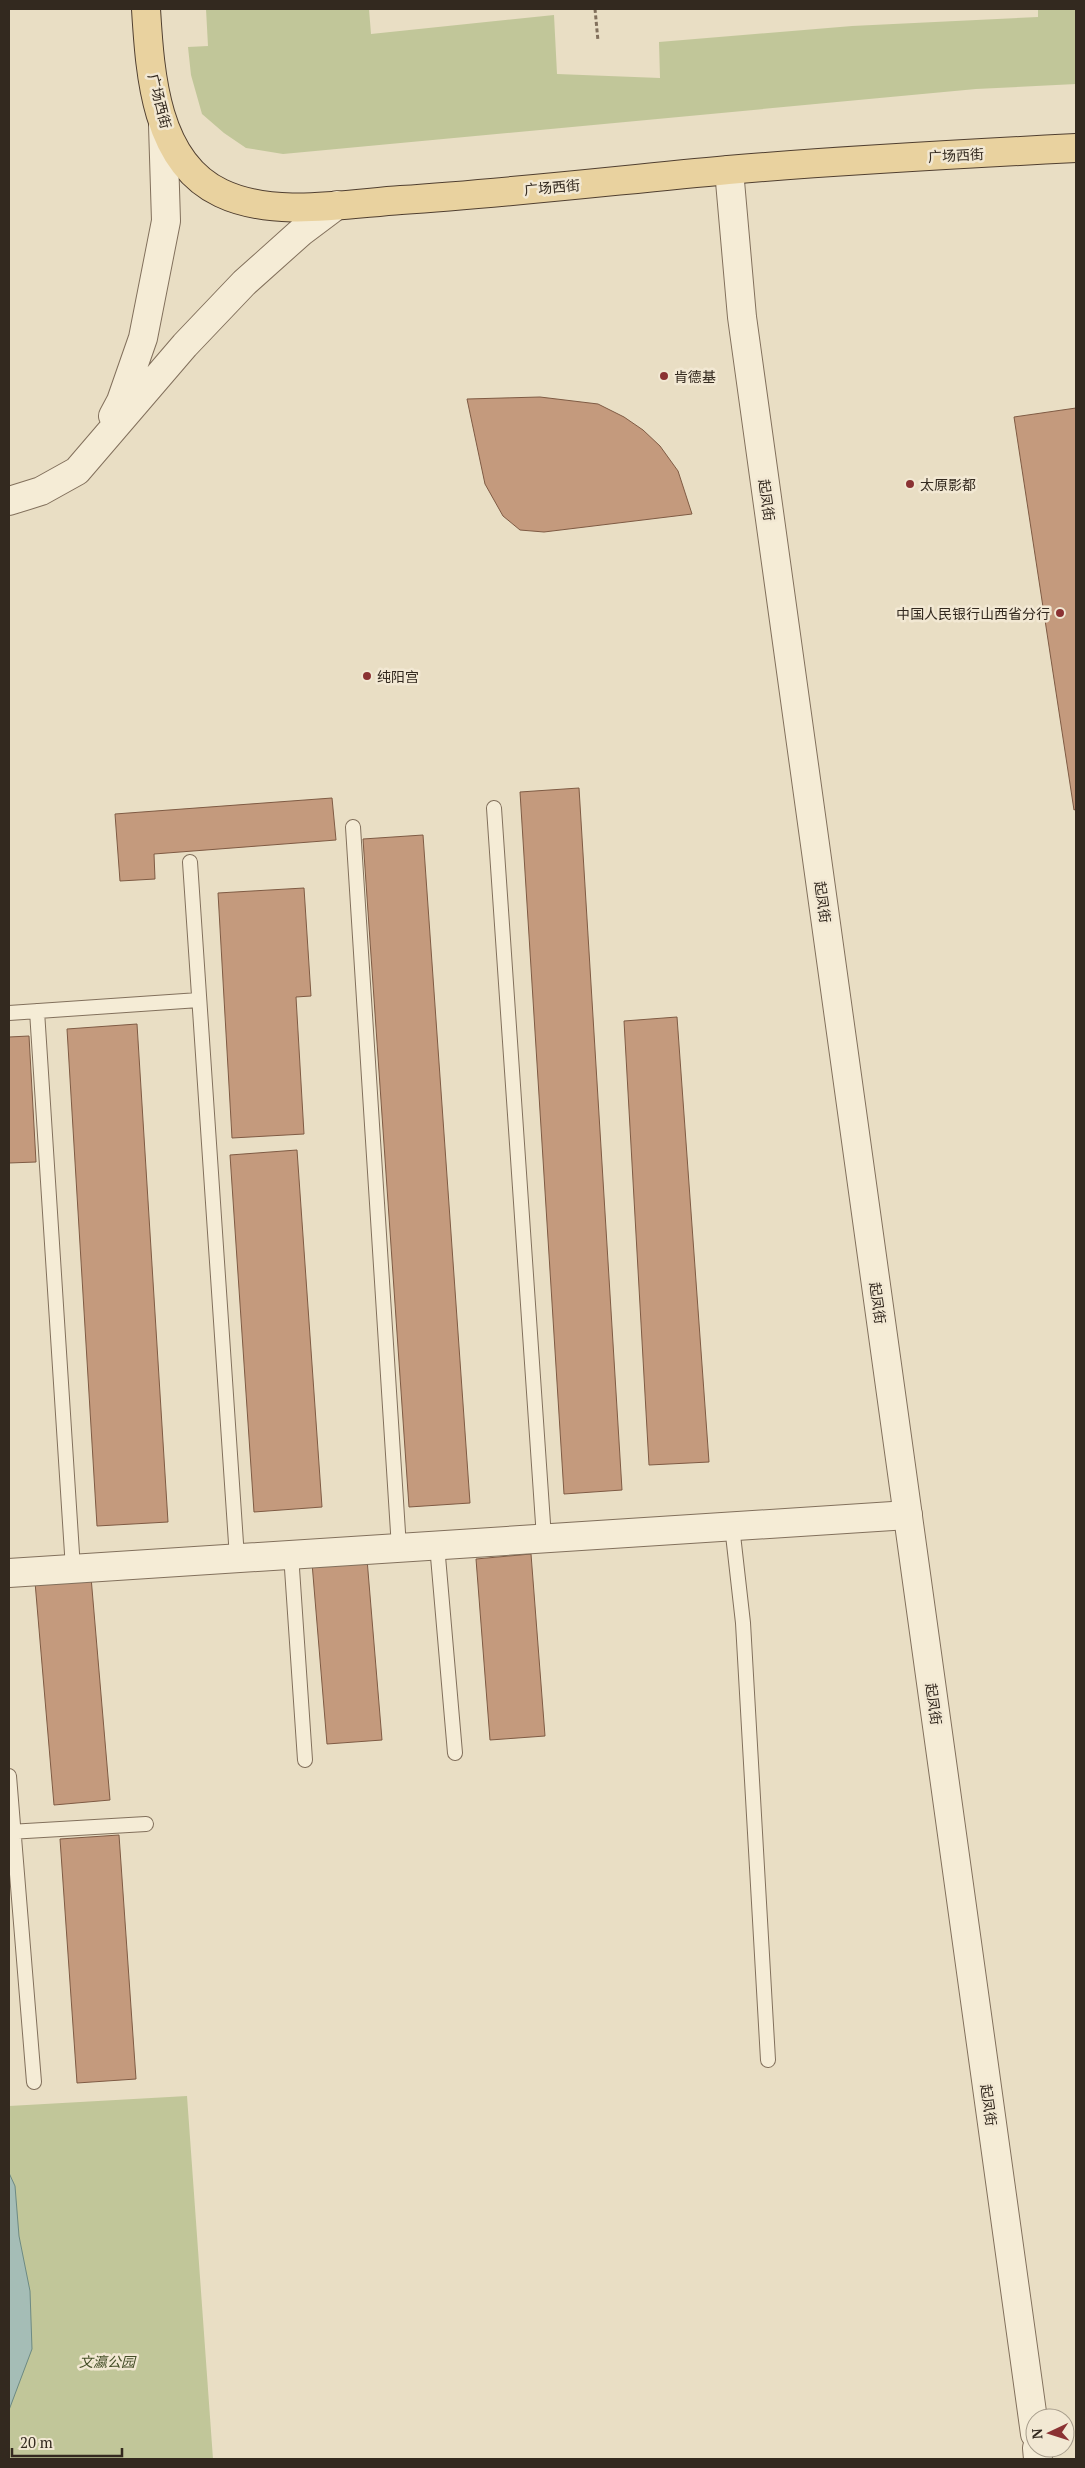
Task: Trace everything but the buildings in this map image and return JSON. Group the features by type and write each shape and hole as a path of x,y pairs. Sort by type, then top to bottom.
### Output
{"main road":[{"name":"广场西街","path":"143,15 152,76 163,125 188,171 220,193 263,207 337,205 438,198 817,163 1076,148"}],"street":[{"path":"94,453 121,401 143,338 166,221 163,125"},
{"name":"起凤街","path":"729,170 742,317 1031,2408"},
{"path":"9,500 41,491 77,471 185,345 244,283 300,232 337,205"},
{"path":"9,1573 908,1515"}],"lane":[{"path":"494,808 544,1538"},
{"path":"353,826 399,1548"},
{"path":"190,862 237,1558"},
{"path":"9,1013 199,1000"},
{"path":"37,1011 73,1569"},
{"path":"732,1526 742,1623 768,2060"},
{"path":"437,1545 455,1753"},
{"path":"291,1554 304,1760"},
{"path":"9,1776 11,1832 34,2082"},
{"path":"11,1832 146,1824"}],"path":[{"path":"595,9 598,41"}],"green space":[{"path":"206,9 369,9 371,34 554,15 557,74 660,78 659,42 852,26 1038,17 1038,9 1076,9 1076,84 976,89 283,154 246,148 224,133 202,114 191,75 188,47 208,46"},
{"name":"文瀛公园","path":"187,2096 213,2459 9,2459 9,2106"}],"water":[{"path":"9,2173 15,2186 19,2236 30,2291 32,2349 9,2410"}],"place":[{"name":"肯德基","path":"664,376"},
{"name":"太原影都","path":"910,484"},
{"name":"中国人民银行山西省分行","path":"1060,613"},
{"name":"纯阳宫","path":"367,676"}]}
